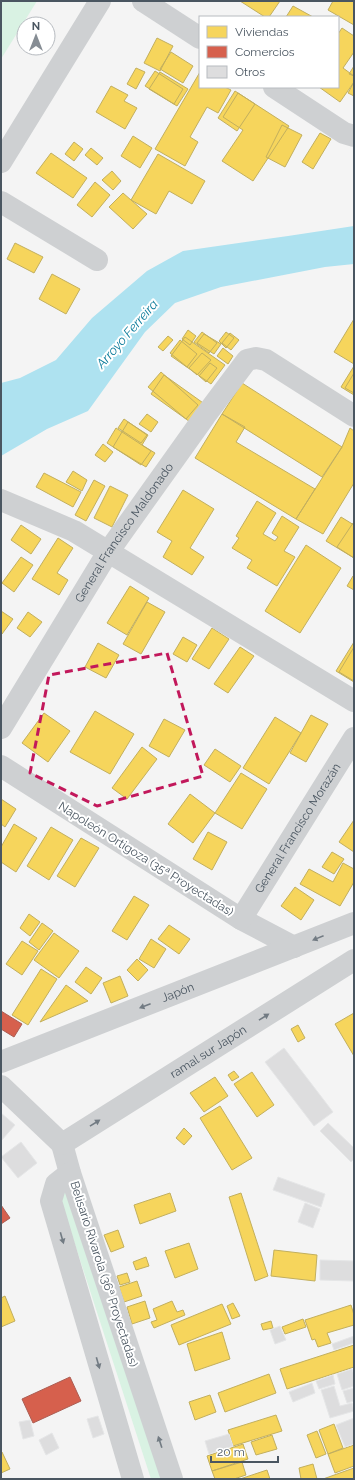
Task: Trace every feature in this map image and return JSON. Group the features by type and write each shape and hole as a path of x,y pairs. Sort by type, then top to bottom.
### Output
{"street":[{"path":"1,162 100,1"},
{"path":"143,1 199,37"},
{"path":"276,88 344,133 354,136"},
{"path":"1,202 97,260"},
{"name":"General Francisco Maldonado","path":"1,728 108,552 247,360 256,358 266,360 354,416"},
{"path":"1,500 74,531 354,701"},
{"name":"General Francisco Morazán","path":"241,919 354,738"},
{"name":"Napoleón Ortigoza (35ª Proyectadas)","path":"1,766 241,919 294,947"},
{"name":"Japón","path":"5,1057 354,923"},
{"name":"ramal sur Japón","path":"62,1144 354,960"},
{"path":"1,1086 62,1144 70,1173"},
{"name":"Belisario Rivarola (36ª Proyectadas)","path":"133,1479 51,1201 56,1184 70,1173 172,1479"}],"highlighted area":[{"path":"167,653 203,776 97,806 30,773 49,675"}],"green space":[{"path":"1,1 37,1 28,16 16,16 16,35 1,59"},
{"path":"65,1187 163,1479 151,1479 59,1195"}],"water":[{"name":"Arroyo Ferreira","path":"354,226 354,264 325,267 221,287 175,303 145,332 88,411 47,429 1,456 1,383 20,378 56,360 92,318 147,271 183,251"}],"building: Viviendas":[{"path":"240,1 280,1 270,16 263,16"},
{"path":"333,1 354,1 354,25 339,16 328,10"},
{"path":"293,6 311,16 287,16"},
{"path":"342,28 354,36 354,52 343,68 354,76 354,82 340,102 320,88 339,88 339,32"},
{"path":"157,38 173,46 160,71 144,63"},
{"path":"171,52 193,66 183,83 160,69"},
{"path":"354,66 354,76 349,74"},
{"path":"136,68 145,72 136,89 127,84"},
{"path":"155,71 183,89 174,104 145,86"},
{"path":"160,72 188,89 177,106 149,89"},
{"path":"199,74 199,88 227,88 231,90 218,113 207,107 190,137 198,142 185,166 155,149"},
{"path":"354,82 354,96 348,93"},
{"path":"111,86 128,95 124,101 137,108 125,129 96,112"},
{"path":"235,91 255,104 237,131 218,118"},
{"path":"238,93 289,126 253,181 222,161 243,130 223,117"},
{"path":"282,125 302,135 285,167 266,157"},
{"path":"320,133 331,139 313,169 302,162"},
{"path":"133,136 152,148 140,168 121,156"},
{"path":"74,142 83,149 74,161 65,154"},
{"path":"91,148 103,158 97,165 85,155"},
{"path":"51,153 87,178 73,198 36,173"},
{"path":"158,154 205,181 192,204 169,191 156,214 131,200"},
{"path":"112,171 121,181 113,190 102,180"},
{"path":"95,182 110,195 92,217 77,205"},
{"path":"123,193 147,214 133,229 109,207"},
{"path":"15,243 43,257 34,273 7,259"},
{"path":"52,274 80,289 66,314 39,299"},
{"path":"354,319 354,364 334,352"},
{"path":"188,330 196,336 190,345 182,339"},
{"path":"202,332 217,343 209,353 194,342"},
{"path":"226,332 234,338 226,348 219,341"},
{"path":"230,333 239,340 231,350 222,343"},
{"path":"204,334 221,344 214,354 197,343"},
{"path":"168,336 173,340 163,351 158,347"},
{"path":"185,337 225,365 211,384 171,356"},
{"path":"180,340 197,354 187,367 170,353"},
{"path":"223,348 233,356 228,364 217,356"},
{"path":"202,353 211,360 197,375 189,368"},
{"path":"210,363 217,368 206,382 199,376"},
{"path":"354,366 354,395 341,387"},
{"path":"161,372 198,405 186,419 148,387"},
{"path":"354,373 354,393 345,388"},
{"path":"164,375 206,405 193,424 151,394"},
{"path":"242,383 342,447 322,477 222,414"},
{"path":"147,414 158,422 151,432 139,424"},
{"path":"222,414 245,427 236,442 315,489 296,519 195,458"},
{"path":"124,419 147,435 141,443 118,428"},
{"path":"128,422 148,435 142,445 155,453 146,467 113,447"},
{"path":"116,428 151,451 141,465 107,443"},
{"path":"350,428 354,431 354,483 323,534 296,519 342,447"},
{"path":"103,444 113,452 105,462 95,455"},
{"path":"73,471 87,480 82,491 66,482"},
{"path":"44,473 81,492 73,507 36,487"},
{"path":"94,480 105,486 86,521 75,515"},
{"path":"110,486 128,495 112,527 94,518"},
{"path":"183,490 214,509 190,548 204,557 192,575 163,557 172,541 157,532"},
{"path":"257,501 276,513 263,534 275,541 278,537 272,533 282,516 299,527 284,551 295,557 277,586 247,568 252,560 232,548 239,538 236,536"},
{"path":"341,517 354,525 354,558 326,541"},
{"path":"354,523 354,558 337,547"},
{"path":"21,525 41,539 31,554 11,540"},
{"path":"58,538 73,548 57,573 68,580 59,595 32,579"},
{"path":"306,545 341,568 300,633 265,611"},
{"path":"21,557 33,565 14,592 2,583"},
{"path":"354,576 354,590 347,586"},
{"path":"130,586 149,598 127,635 107,623"},
{"path":"147,602 165,612 141,654 123,644"},
{"path":"1,611 13,619 2,634 1,633"},
{"path":"28,612 42,622 30,637 17,628"},
{"path":"212,628 229,639 209,669 192,659"},
{"path":"183,637 197,645 187,662 173,654"},
{"path":"354,642 354,682 336,671"},
{"path":"98,643 119,655 106,678 85,667"},
{"path":"240,647 254,656 228,693 214,684"},
{"path":"354,647 354,681 339,672"},
{"path":"95,711 134,734 110,774 70,752"},
{"path":"44,713 70,731 48,762 22,743"},
{"path":"311,715 328,724 306,762 290,753"},
{"path":"275,717 301,733 269,784 243,768"},
{"path":"164,719 185,730 169,757 149,746"},
{"path":"142,747 157,759 127,799 112,788"},
{"path":"215,749 241,766 230,782 204,765"},
{"path":"241,773 267,789 242,829 215,813"},
{"path":"190,794 215,813 193,843 168,824"},
{"path":"1,799 16,809 5,827 1,824"},
{"path":"354,820 354,852 339,842"},
{"path":"14,824 37,838 16,872 1,862 1,847"},
{"path":"51,827 73,840 49,880 27,866"},
{"path":"208,832 227,842 212,870 193,859"},
{"path":"81,838 99,848 75,887 57,876"},
{"path":"332,852 344,859 334,874 322,867"},
{"path":"343,863 354,869 354,882 340,906 300,884 309,869 333,882"},
{"path":"295,887 314,900 301,920 281,906"},
{"path":"134,896 149,905 127,940 112,931"},
{"path":"29,914 40,922 30,936 20,928"},
{"path":"42,923 53,931 39,950 29,942"},
{"path":"169,925 190,939 179,954 158,939"},
{"path":"54,933 79,951 59,978 34,960"},
{"path":"151,939 166,949 154,968 139,959"},
{"path":"22,941 38,951 22,975 6,964"},
{"path":"137,959 148,970 138,981 127,970"},
{"path":"86,967 102,978 91,994 75,982"},
{"path":"41,969 57,979 28,1025 12,1015"},
{"path":"120,976 128,996 111,1003 103,983"},
{"path":"66,985 88,1001 40,1022"},
{"path":"354,1013 354,1056 335,1024"},
{"path":"298,1025 305,1038 298,1042 291,1029"},
{"path":"234,1071 239,1077 232,1081 228,1075"},
{"path":"252,1072 274,1105 257,1117 234,1084"},
{"path":"215,1077 228,1096 204,1112 190,1093"},
{"path":"220,1106 252,1158 232,1170 200,1118"},
{"path":"184,1128 192,1136 184,1145 176,1138"},
{"path":"170,1193 176,1211 140,1224 134,1205"},
{"path":"241,1193 268,1276 255,1281 229,1197"},
{"path":"118,1230 124,1247 111,1252 104,1235"},
{"path":"189,1243 198,1269 175,1278 165,1251"},
{"path":"274,1250 317,1255 315,1281 271,1276"},
{"path":"146,1257 149,1266 136,1270 133,1262"},
{"path":"127,1273 130,1282 120,1285 117,1276"},
{"path":"137,1281 142,1296 124,1302 119,1287"},
{"path":"5,1296 15,1321 1,1327 1,1298"},
{"path":"145,1301 150,1318 132,1324 127,1307"},
{"path":"172,1301 177,1312 183,1310 185,1315 154,1328 151,1322 157,1320 153,1309"},
{"path":"233,1303 240,1316 232,1319 227,1306"},
{"path":"222,1304 231,1324 179,1345 171,1325"},
{"path":"351,1305 354,1315 354,1325 327,1333 331,1343 318,1347 315,1339 312,1340 305,1320"},
{"path":"303,1319 306,1327 285,1334 282,1327"},
{"path":"271,1321 273,1328 263,1330 261,1324"},
{"path":"222,1332 230,1359 195,1371 187,1344"},
{"path":"354,1345 354,1367 287,1389 280,1369"},
{"path":"269,1374 276,1393 225,1412 218,1393"},
{"path":"210,1395 216,1412 195,1420 189,1402"},
{"path":"276,1415 282,1431 233,1446 228,1430"},
{"path":"334,1424 343,1448 328,1454 319,1430"},
{"path":"317,1431 326,1454 316,1458 307,1435"},
{"path":"272,1435 277,1449 256,1455 251,1442"},
{"path":"243,1444 248,1459 212,1471 207,1456"},
{"path":"354,1445 354,1466 335,1473 328,1454"},
{"path":"2,1452 10,1469 1,1473 1,1453"},
{"path":"242,1462 246,1475 234,1479 215,1479 212,1471"},
{"path":"313,1464 317,1479 301,1479 299,1468"},
{"path":"354,1468 354,1479 323,1479"},
{"path":"267,1470 270,1479 240,1479"}],"building: Comercios":[{"path":"1,1011 22,1024 14,1037 1,1029"},
{"path":"1,1205 10,1218 1,1224"},
{"path":"70,1377 81,1401 33,1423 22,1399"}],"building: Otros":[{"path":"284,1048 333,1112 314,1126 265,1062"},
{"path":"1,1113 15,1125 1,1141"},
{"path":"328,1123 354,1148 354,1159 351,1162 320,1131"},
{"path":"21,1142 37,1163 18,1178 1,1157"},
{"path":"278,1177 325,1194 321,1207 273,1190"},
{"path":"305,1203 320,1209 313,1228 298,1222"},
{"path":"320,1260 354,1261 354,1281 320,1280"},
{"path":"280,1326 286,1340 275,1344 270,1330"},
{"path":"354,1336 354,1343 334,1350 332,1344"},
{"path":"352,1369 354,1375 354,1386 342,1390 337,1374"},
{"path":"333,1375 335,1384 319,1389 316,1381"},
{"path":"312,1383 315,1393 293,1402 289,1392"},
{"path":"334,1386 340,1406 352,1403 354,1411 330,1418 321,1390"},
{"path":"354,1388 354,1401 347,1403 343,1391"},
{"path":"98,1416 104,1434 93,1438 87,1419"},
{"path":"354,1418 354,1444 345,1447 336,1425"},
{"path":"30,1420 34,1436 23,1439 19,1422"},
{"path":"52,1433 59,1448 46,1455 39,1440"},
{"path":"229,1434 233,1446 209,1454 205,1441"}]}
